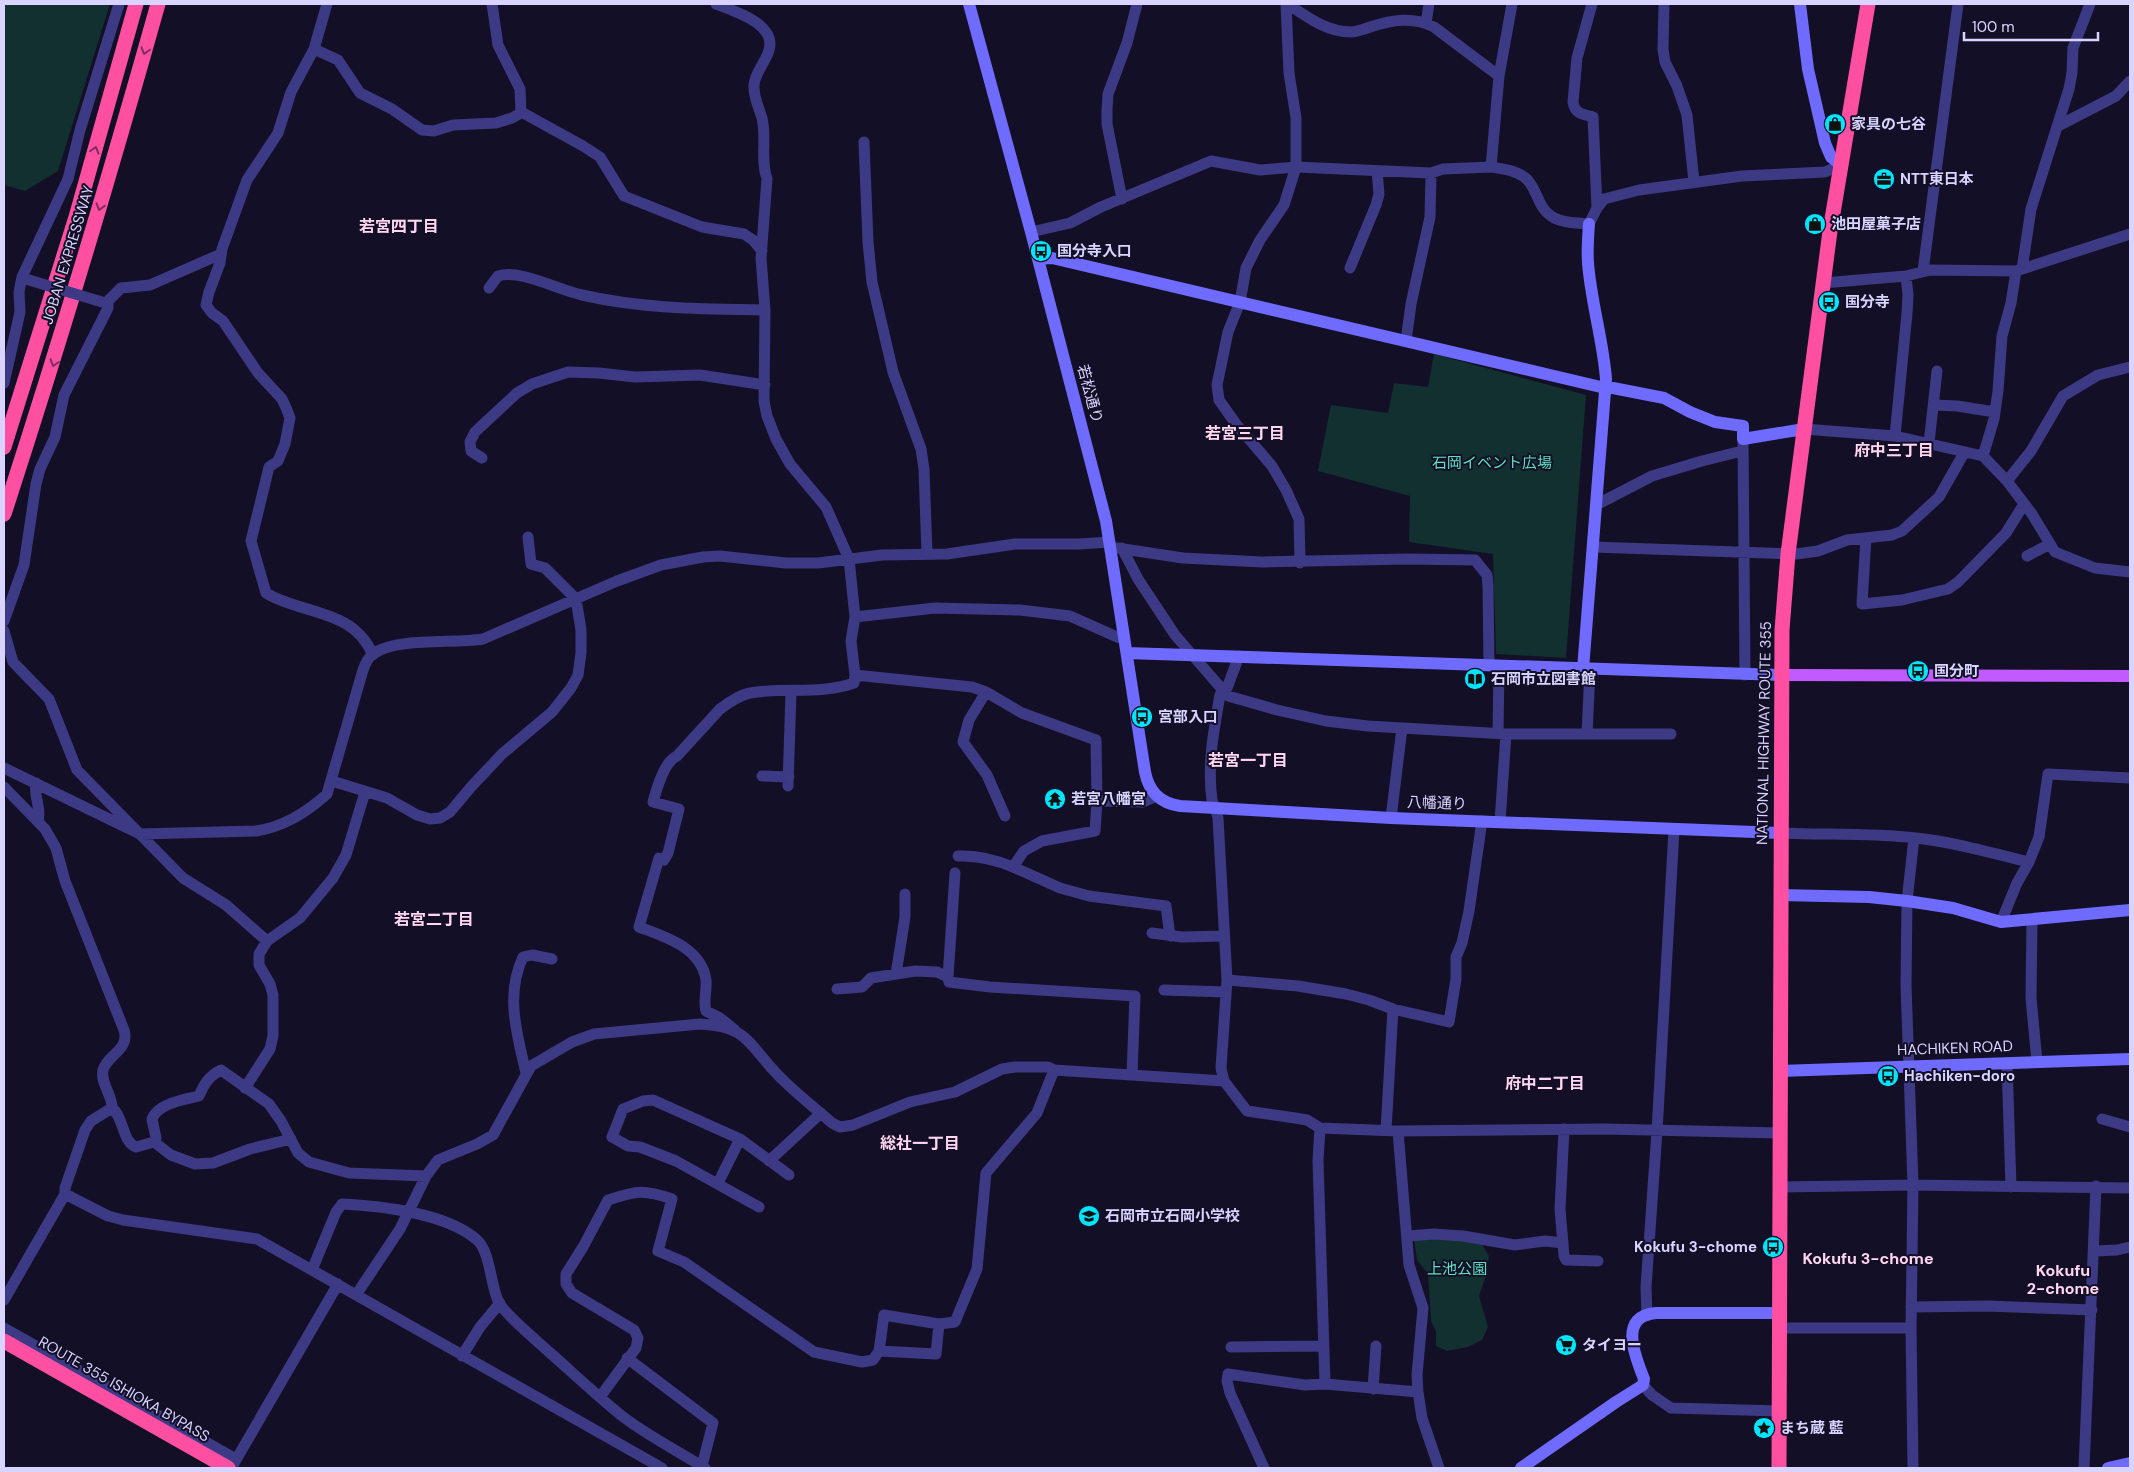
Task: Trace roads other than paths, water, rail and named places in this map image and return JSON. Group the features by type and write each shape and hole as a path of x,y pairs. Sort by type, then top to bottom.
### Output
{"highway":[{"name":"JOBAN EXPRESSWAY","path":"4,447 76,216 136,4"},
{"name":"JOBAN EXPRESSWAY","path":"4,514 60,342 158,4"},
{"name":"NATIONAL HIGHWAY ROUTE 355","path":"1780,1468 1780,833 1783,607 1788,554 1823,284 1868,4"},
{"name":"ROUTE 355 ISHIOKA BYPASS","path":"4,1341 232,1465"}],"main road":[{"path":"1781,676 2130,676"}],"street":[{"path":"4,382 20,312 19,292 68,179 80,130 119,4"},
{"path":"327,4 314,48 291,92 278,133 247,180 221,254 220,263 206,305 223,321 258,373 282,398 290,418 281,456 274,465 269,467 251,541 262,586 266,593 277,600 326,613 346,624 364,638 373,655"},
{"path":"492,4 498,45 520,89 520,113"},
{"path":"716,4 754,20 769,38 770,49 758,71 754,84 754,92 765,135 763,167 767,179 762,251 765,310 765,409 776,439 790,464 826,507 849,559 855,617 851,641 855,675 854,683 827,690 749,693 720,709 678,756 671,759 656,790 653,802 679,809 668,853 664,860 659,858 639,927 687,948 704,974 707,993 704,1006 706,1011 720,1018 746,1037 777,1074 832,1123 840,1127 853,1125 910,1102 955,1092 1002,1069 1048,1067 1054,1070 1224,1081"},
{"name":"若松通り","path":"968,4 1031,232 1114,546 1124,639 1144,772 1150,789 1156,796"},
{"path":"1122,198 1107,124 1108,94 1127,43 1137,4"},
{"path":"1287,4 1314,22 1344,32 1354,32 1401,19 1426,23 1499,76"},
{"path":"1287,4 1289,74 1296,118 1296,167 1284,205 1260,240 1246,268 1240,302 1228,332 1217,385 1219,400 1236,424 1272,466 1286,490 1299,518 1300,563"},
{"path":"1426,23 1429,4"},
{"path":"1491,167 1499,76 1512,4"},
{"path":"1592,4 1577,58 1573,102 1574,109 1578,113 1593,117 1597,208"},
{"path":"1664,4 1663,49 1665,62 1680,93 1687,115 1694,182"},
{"path":"1587,734 1586,669 1605,388 1604,355 1590,286 1588,261 1589,224 1604,199 1639,190 1742,176 1825,172 1841,165 1831,157 1825,143 1808,69 1800,4"},
{"path":"1923,271 1958,4"},
{"path":"1983,456 1995,412 2002,336 2019,270 2031,209 2071,81 2072,48 2090,4"},
{"path":"314,48 338,60 360,93 392,109 422,130 434,130 453,125 496,123 512,118 520,113"},
{"path":"2058,126 2116,96 2130,81"},
{"path":"520,113 600,157 624,196 702,226 744,234 753,240 762,251"},
{"path":"864,142 868,242 872,282 893,372 921,449 924,469 927,554"},
{"path":"1031,232 1070,223 1122,198 1211,161 1260,170 1296,167 1432,173 1443,169 1491,167 1509,170 1530,182 1544,210 1552,217 1568,222 1589,224"},
{"path":"1350,268 1376,205 1379,194 1377,171"},
{"path":"1406,341 1411,304 1430,217 1432,173"},
{"path":"1823,284 1906,276 1923,271 2019,270 2130,234"},
{"path":"105,302 121,288 150,284 221,254"},
{"path":"1038,260 1052,258 1605,388 1664,398 1690,412 1715,422 1743,426 1745,675"},
{"path":"489,288 498,276 512,274 581,295 628,304 672,308 765,310"},
{"path":"1895,436 1907,313 1906,276"},
{"path":"4,622 24,565 36,484 40,469 55,437 64,395 108,308 105,302 26,279"},
{"path":"2007,481 2031,452 2063,396 2098,375 2130,367"},
{"path":"1929,443 1937,371"},
{"path":"482,458 471,451 470,442 475,432 517,393 532,384 568,372 635,377 700,375 765,385"},
{"path":"1934,405 1957,406 1995,412"},
{"path":"1596,505 1652,476 1702,461 1742,445 1804,429 1895,436 1983,456 2007,481 2058,555 2095,568 2130,572"},
{"path":"1593,547 1788,554 1818,551 1847,540 1892,535 1902,531 1939,497 1964,453"},
{"path":"1866,538 1862,604 1922,597 1948,589 1958,582 2006,533 2024,504"},
{"path":"332,780 387,798 417,815 430,819 440,818 450,812 486,770 552,712 571,688 578,675 581,653 581,630 576,600 545,568 531,564 528,537"},
{"path":"5,767 140,834 256,831 274,828 313,806 327,794 363,670 373,655 396,645 466,642 483,639 617,581 660,565 703,556 786,563 818,563 849,559 947,554 1015,544 1079,544 1114,546 1183,558 1300,563 1408,559 1475,560 1487,575 1494,666 1502,733 1500,822"},
{"path":"2027,556 2050,544"},
{"path":"1114,546 1175,635 1228,696 1326,721 1402,728 1502,733 1671,734"},
{"path":"855,617 935,608 1020,610 1070,616 1124,639"},
{"path":"4,631 13,662 49,699 77,770 183,878 226,906 267,941"},
{"path":"1127,652 1781,676"},
{"path":"1238,656 1227,688 1220,695 1211,761 1212,802 1216,808 1227,980 1221,1068 1224,1081 1247,1110 1307,1120 1320,1128 1398,1131 1564,1129 1780,1133"},
{"path":"855,675 972,687 986,692 1022,713 1096,740 1097,801 1095,831 1042,841 1024,851 1013,866"},
{"path":"762,776 788,782 791,692"},
{"path":"986,692 969,720 963,742 988,775 1006,816"},
{"path":"1391,818 1402,728"},
{"path":"2001,922 2039,837 2048,774 2130,778"},
{"path":"36,783 35,791 40,812 38,821"},
{"path":"4,786 38,821 56,848 65,881 125,1034 124,1044 103,1071 112,1108 117,1113 133,1146 154,1142 171,1155 195,1164 213,1163 250,1149 291,1140"},
{"path":"245,1088 270,1049 273,1036 272,990 259,965 259,954 267,941 300,918 333,878 346,855 365,792"},
{"path":"1097,801 1144,802 1156,796"},
{"name":"八幡通り","path":"1156,796 1162,801 1171,804 1216,808 1391,818 1780,833"},
{"path":"1227,980 1298,986 1346,994 1393,1009 1449,1022 1456,979 1456,957 1462,943 1469,911 1482,821"},
{"path":"1646,1316 1646,1287 1674,830"},
{"path":"1780,833 1854,834 1914,838 1961,846 2029,862"},
{"path":"1913,1468 1911,1307 1913,1185 1906,985 1907,901 1914,838"},
{"path":"958,856 974,855 991,858 1060,888 1089,896 1166,906 1170,936"},
{"path":"956,873 949,982 990,987 1135,996 1132,1075"},
{"path":"896,974 905,917 905,894"},
{"path":"1780,895 1869,897 1907,901 1953,908 2001,922 2130,910"},
{"path":"2032,920 2031,998 2037,1062"},
{"path":"1152,933 1182,937 1224,936"},
{"path":"526,1073 517,1035 512,998 516,972 523,957 532,955 552,959"},
{"path":"837,989 862,986 871,978 915,971 937,972 948,977"},
{"path":"1164,990 1226,992"},
{"path":"1386,1130 1393,1009"},
{"path":"356,1295 400,1229 426,1176 438,1160 477,1144 493,1134 531,1066 572,1042 594,1034 700,1024 712,1024 735,1030"},
{"name":"HACHIKEN ROAD","path":"1780,1071 2130,1059"},
{"path":"2007,1063 2011,1187"},
{"path":"154,1142 156,1138 152,1119 157,1111 174,1103 199,1096 205,1083 213,1074 221,1070 269,1104 302,1157 309,1162 349,1174 426,1176"},
{"path":"600,1397 636,1348 638,1338 634,1330 572,1293 566,1284 566,1274 608,1200 637,1191 650,1192 672,1199 658,1251 684,1262 814,1352 862,1362 874,1360 879,1351 884,1315 939,1324 955,1322 978,1269 986,1173 1037,1113 1054,1070"},
{"path":"759,1207 676,1161 640,1147 628,1146 612,1137 623,1109 643,1101 653,1100 740,1139 788,1175"},
{"path":"4,1300 65,1194 65,1188 85,1130 91,1121 112,1108"},
{"path":"769,1161 821,1113"},
{"path":"2102,1119 2130,1127"},
{"path":"1320,1128 1318,1160 1325,1384"},
{"path":"1564,1129 1560,1209 1566,1260 1598,1261"},
{"path":"1398,1131 1409,1265 1423,1308 1418,1392 1424,1424 1439,1468"},
{"path":"718,1183 740,1139"},
{"path":"1781,1186 2096,1186 2130,1188"},
{"path":"2084,1468 2095,1251 2096,1186"},
{"path":"65,1194 108,1216 123,1220 251,1237 338,1284 662,1468"},
{"path":"312,1270 336,1212 342,1204 371,1205 409,1212 440,1221 463,1231 478,1240 483,1248 500,1303 532,1336 622,1416 704,1467 713,1423 627,1358"},
{"path":"1408,1236 1434,1234 1462,1236 1515,1245 1545,1241 1563,1243"},
{"path":"2095,1251 2117,1250 2130,1247"},
{"path":"4,1328 232,1465 338,1284"},
{"path":"462,1356 480,1327 500,1303"},
{"path":"1911,1307 2028,1306 2092,1310"},
{"path":"1520,1468 1643,1385 1644,1379 1632,1336 1634,1326 1646,1316 1656,1313 1911,1328"},
{"path":"879,1351 936,1354 939,1324"},
{"path":"1231,1347 1323,1346"},
{"path":"1373,1389 1376,1346"},
{"path":"1264,1468 1230,1394 1227,1381 1228,1374 1305,1385 1325,1384 1418,1392"},
{"path":"1643,1385 1652,1395 1671,1408 1780,1411"},
{"path":"2108,1468 2130,1462"}],"place":[{"name":"家具の七谷","path":"1835,124"},
{"name":"NTT東日本","path":"1884,179"},
{"name":"池田屋菓子店","path":"1815,224"},
{"name":"国分寺入口","path":"1041,251"},
{"name":"国分寺","path":"1829,302"},
{"name":"国分町","path":"1918,671"},
{"name":"石岡市立図書館","path":"1475,679"},
{"name":"宮部入口","path":"1142,717"},
{"name":"若宮八幡宮","path":"1055,799"},
{"name":"Hachiken-doro","path":"1888,1076"},
{"name":"石岡市立石岡小学校","path":"1089,1216"},
{"name":"Kokufu 3-chome","path":"1773,1247"},
{"name":"タイヨー","path":"1566,1345"},
{"name":"まち蔵 藍","path":"1764,1428"}],"district":[{"name":"若宮四丁目","path":"399,226"},
{"name":"若宮三丁目","path":"1245,433"},
{"name":"府中三丁目","path":"1894,450"},
{"name":"若宮一丁目","path":"1248,760"},
{"name":"若宮二丁目","path":"434,919"},
{"name":"府中二丁目","path":"1545,1083"},
{"name":"総社一丁目","path":"920,1143"},
{"name":"Kokufu 3-chome","path":"1868,1258"},
{"name":"Kokufu 2-chome","path":"2063,1279"}],"park label":[{"name":"石岡イベント広場","path":"1492,463"},
{"name":"上池公園","path":"1457,1269"}]}
